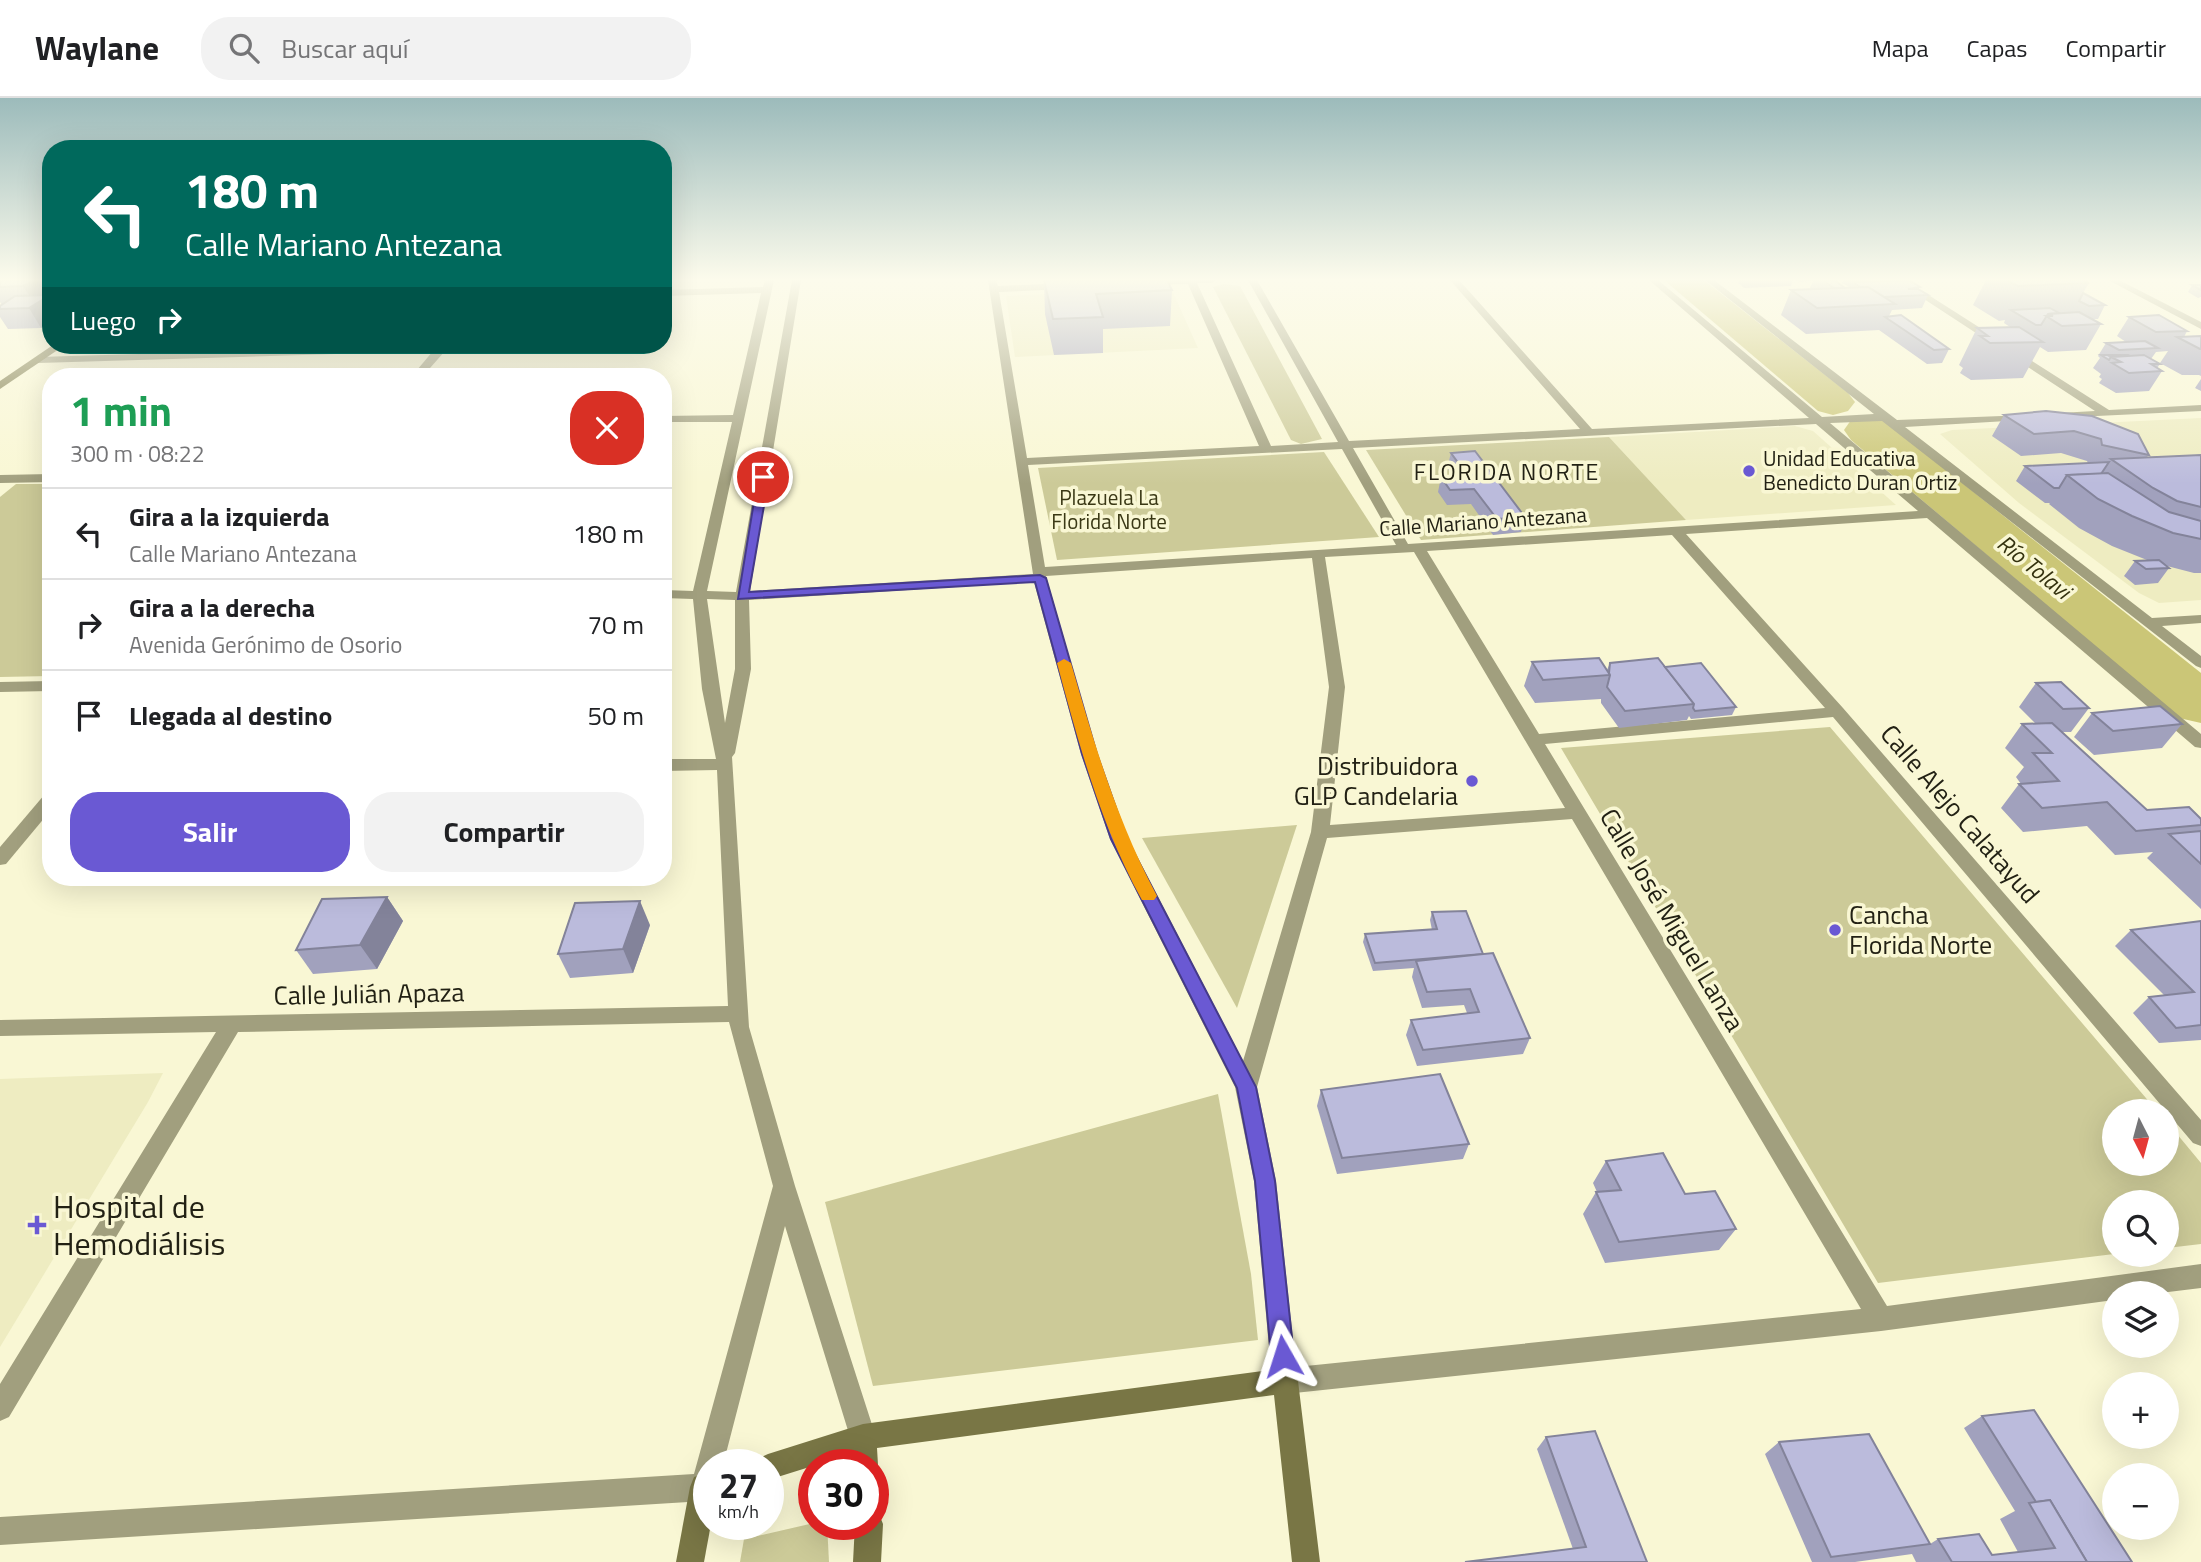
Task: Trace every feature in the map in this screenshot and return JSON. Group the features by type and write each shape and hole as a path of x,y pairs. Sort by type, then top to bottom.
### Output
{"street":[{"path":"760,348 739,418 699,594 710,688 725,764 738,1014 785,1186 863,1437 864,1449"},
{"path":"725,764 743,668 742,596 772,348"},
{"path":"1003,348 1040,575 1089,754 1119,839 1247,1087 1265,1181 1306,1562"},
{"path":"1222,348 1267,450"},
{"name":"Calle José Miguel Lanza","path":"1291,348 1346,445 1534,740 1881,1319"},
{"path":"1515,348 1589,432"},
{"path":"1735,348 2201,743"},
{"path":"1798,348 2201,663"},
{"path":"2006,348 2106,413"},
{"path":"0,386 46,354"},
{"path":"37,360 240,354"},
{"path":"424,368 437,354"},
{"path":"1023,462 1820,420 1890,420 2201,408"},
{"path":"672,419 739,418"},
{"path":"0,478 42,478"},
{"name":"Calle Mariano Antezana","path":"672,594 742,596 1318,554 1930,514"},
{"name":"Calle Alejo Calatayud","path":"1675,530 1837,712 2201,1136"},
{"path":"1247,1087 1320,832 1337,687 1318,554"},
{"path":"2149,622 2201,618"},
{"path":"0,687 42,686"},
{"path":"1534,740 1837,712"},
{"path":"672,765 725,764"},
{"path":"0,859 42,809"},
{"path":"1320,832 1577,813"},
{"name":"Calle Julián Apaza","path":"0,1027 738,1014"},
{"path":"0,1408 233,1023"},
{"path":"715,1449 785,1186"},
{"path":"784,1462 863,1437 1285,1381 1881,1319 2201,1276"},
{"path":"0,1531 693,1477"},
{"path":"690,1562 695,1540"},
{"path":"867,1562 868,1540"}],"shaded area":[{"path":"1014,348 1191,348 1015,357"},
{"path":"2201,418 2201,600 2159,603 2139,593 2019,503 1940,434 1952,430"},
{"name":"Unidad Educativa Benedicto Duran Ortiz","path":"1795,426 1813,431 1896,505 1686,520 1609,437"},
{"name":"Hospital de Hemodiálisis","path":"163,1073 148,1102 0,1347 0,1079"}],"green space":[{"path":"1244,348 1273,348 1322,439 1301,444 1291,440"},
{"path":"1609,437 1686,520 1421,540 1366,450"},
{"name":"Plazuela La Florida Norte","path":"1324,452 1379,537 1057,560 1038,468"},
{"path":"16,484 42,484 42,676 0,677 0,497"},
{"name":"Cancha Florida Norte","path":"1830,727 2147,1099 2102,1099 2102,1176 2179,1176 2179,1136 2201,1163 2201,1244 2179,1247 2179,1190 2102,1190 2102,1255 1878,1283 1561,748"},
{"path":"1297,825 1237,1008 1142,838"},
{"path":"1218,1094 1251,1274 1258,1340 873,1386 825,1202"},
{"path":"798,1527 798,1540 828,1540 829,1562 740,1562 744,1540 784,1540 784,1530"}],"building":[{"path":"2101,355 2130,356 2111,357 2109,360"},
{"path":"2144,355 2160,364 2151,364 2162,371 2129,373 2112,363 2121,362 2111,357"},
{"path":"2046,411 2092,416 2138,434 2149,455 2102,445 2101,439 2074,431 2034,434 2004,415"},
{"path":"1475,451 1525,517 1497,519 1474,489 1450,490 1441,477 1467,475 1451,453"},
{"path":"2201,455 2201,507 2177,501 2111,459"},
{"path":"2109,462 2101,474 2067,475 2059,488 2054,488 2025,466"},
{"path":"2108,473 2169,512 2201,521 2201,539 2173,533 2132,516 2098,499 2067,475"},
{"path":"2159,560 2169,568 2146,569 2135,561"},
{"path":"1599,658 1610,675 1543,680 1532,662"},
{"path":"1658,658 1694,704 1625,711 1607,687 1610,663"},
{"path":"1701,663 1736,707 1695,711 1694,704 1665,667"},
{"path":"2061,682 2089,708 2063,709 2036,683"},
{"path":"2160,706 2182,724 2113,731 2092,713"},
{"path":"2052,723 2147,810 2189,807 2201,819 2201,825 2136,831 2107,802 2042,808 2019,784 2059,781 2033,753 2052,753 2022,724"},
{"path":"2201,831 2201,864 2169,834"},
{"path":"387,897 360,945 296,950 322,899"},
{"path":"640,901 623,949 558,954 575,903"},
{"path":"1466,911 1483,954 1375,963 1365,934 1437,929 1432,912"},
{"path":"2201,921 2201,1025 2176,1028 2149,997 2194,992 2131,930"},
{"path":"1493,953 1530,1038 1423,1050 1411,1020 1479,1012 1470,989 1427,992 1416,961"},
{"path":"1440,1074 1469,1144 1342,1158 1321,1090"},
{"path":"1663,1153 1685,1194 1715,1191 1736,1229 1619,1242 1596,1192 1621,1190 1606,1161"},
{"path":"2034,1410 2102,1515 2102,1540 2118,1540 2132,1562 2087,1562 2050,1500 2036,1502 1982,1416"},
{"path":"1595,1431 1647,1562 1465,1562 1586,1547 1546,1437"},
{"path":"1869,1434 1930,1544 1831,1557 1779,1442"},
{"path":"2050,1500 2087,1562 1952,1562 1938,1539 1979,1534 1992,1555 2055,1548 2029,1503"}],"waterway":[{"name":"Río Tolavi","path":"1767,348 1833,402"},
{"name":"Río Tolavi","path":"1867,430 2201,704"}],"slow traffic":[{"path":"1064,663 1089,754 1119,839 1148,896"}],"place":[{"name":"Unidad Educativa Benedicto Duran Ortiz","path":"1749,471"},
{"name":"Distribuidora GLP Candelaria","path":"1472,781"},
{"name":"Cancha Florida Norte","path":"1835,930"},
{"name":"Hospital de Hemodiálisis","path":"37,1225"}],"district":[{"name":"FLORIDA NORTE","path":"1507,472"}],"route":[{"path":"763,477 742,596 1040,578 1089,754 1119,839 1247,1087 1265,1181 1283,1356"}]}
